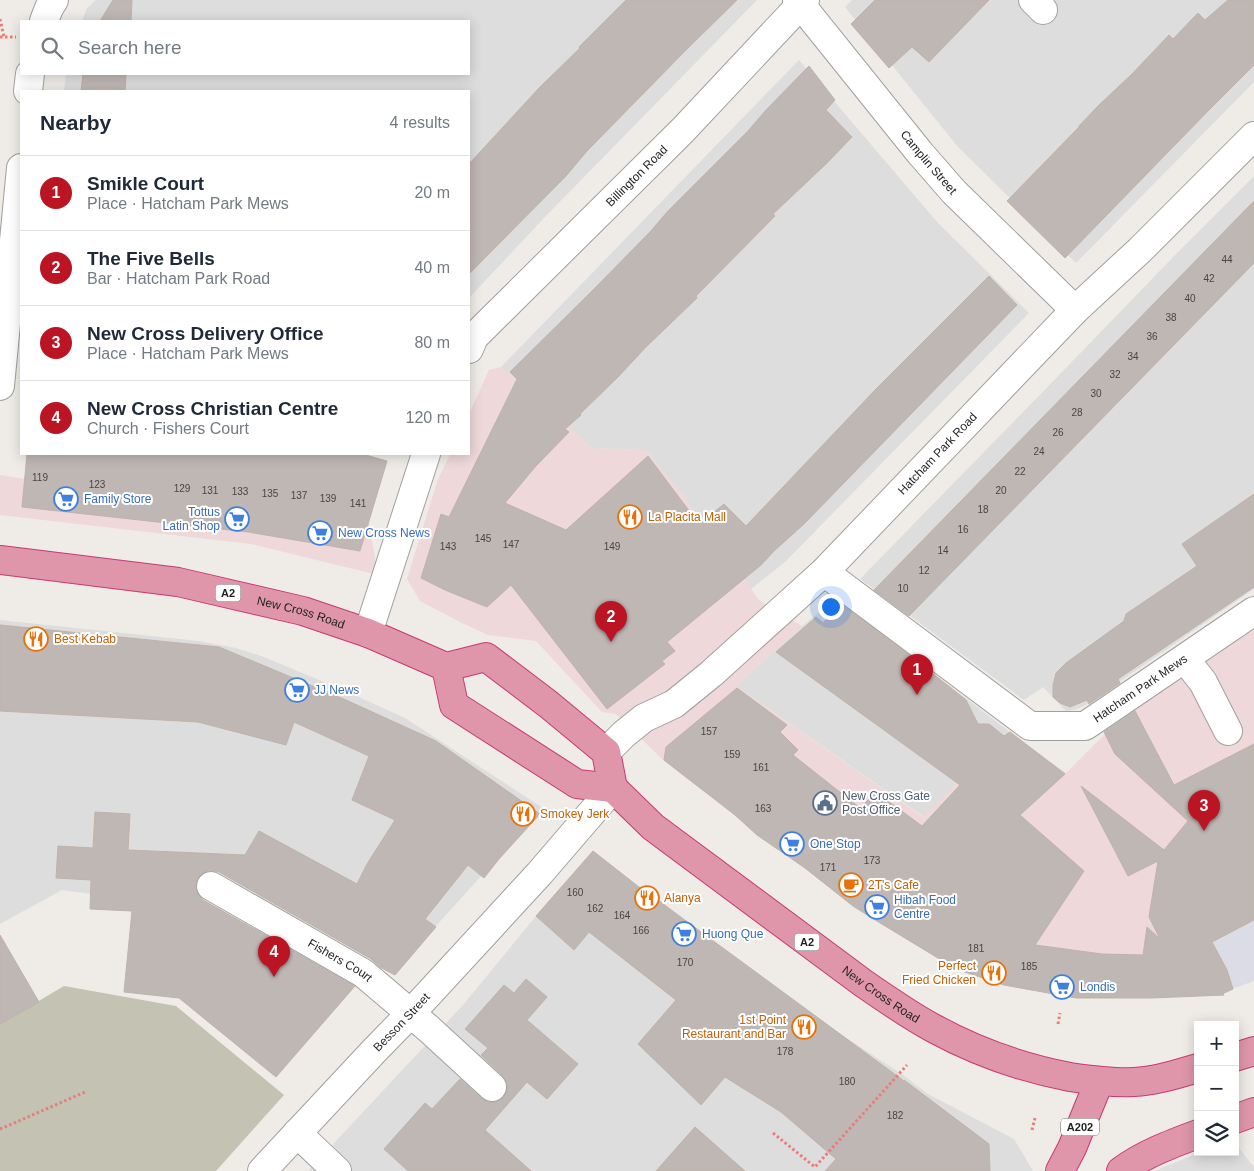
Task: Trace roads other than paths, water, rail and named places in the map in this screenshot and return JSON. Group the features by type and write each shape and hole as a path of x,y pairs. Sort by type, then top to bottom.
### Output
{"highway":[{"name":"New Cross Road","path":"0,560 178,582 303,611 368,634 446,667"},
{"path":"486,657 524,684 606,752 613,788 577,784 454,705 446,667 486,657"},
{"name":"New Cross Road","path":"613,788 653,827 862,983 935,1029 975,1048 1021,1065 1046,1072 1099,1082 1135,1082 1171,1076 1194,1069"},
{"path":"1239,1056 1254,1051"},
{"name":"A202","path":"1060,1171 1072,1148 1099,1082"},
{"path":"1120,1171 1163,1147 1194,1135"}],"street":[{"path":"44,20 54,0"},
{"name":"Camplin Street","path":"801,1 920,153 954,192 1075,310"},
{"name":"Billington Road","path":"470,347 474,338 683,130 801,1"},
{"path":"28,90 30,75"},
{"name":"Hatcham Park Road","path":"606,752 644,718 674,704 711,674 824,572 1075,310 1140,250 1254,136"},
{"path":"0,386 20,178"},
{"path":"368,634 426,455"},
{"name":"Hatcham Park Mews","path":"824,572 1030,726 1085,726 1254,611"},
{"path":"1184,659 1203,682 1228,731"},
{"name":"Besson Street","path":"262,1171 539,874 613,788"},
{"name":"Fishers Court","path":"212,886 363,973 411,1013 492,1087"},
{"path":"297,1133 337,1171"}],"place":[{"name":"Family Store","path":"66,499"},
{"name":"La Placita Mall","path":"630,517"},
{"name":"Tottus Latin Shop","path":"237,519"},
{"name":"New Cross News","path":"320,533"},
{"name":"Best Kebab","path":"36,639"},
{"name":"The Five Bells","path":"611,642"},
{"name":"JJ News","path":"297,690"},
{"name":"Smikle Court","path":"917,695"},
{"name":"New Cross Gate Post Office","path":"825,803"},
{"name":"Smokey Jerk","path":"523,814"},
{"name":"New Cross Delivery Office","path":"1204,831"},
{"name":"One Stop","path":"792,844"},
{"name":"2T's Cafe","path":"851,885"},
{"name":"Alanya","path":"647,898"},
{"name":"Hibah Food Centre","path":"877,907"},
{"name":"Huong Que","path":"684,934"},
{"name":"Perfect Fried Chicken","path":"994,973"},
{"name":"New Cross Christian Centre","path":"274,977"},
{"name":"Londis","path":"1062,987"},
{"name":"1st Point Restaurant and Bar","path":"804,1027"}]}
